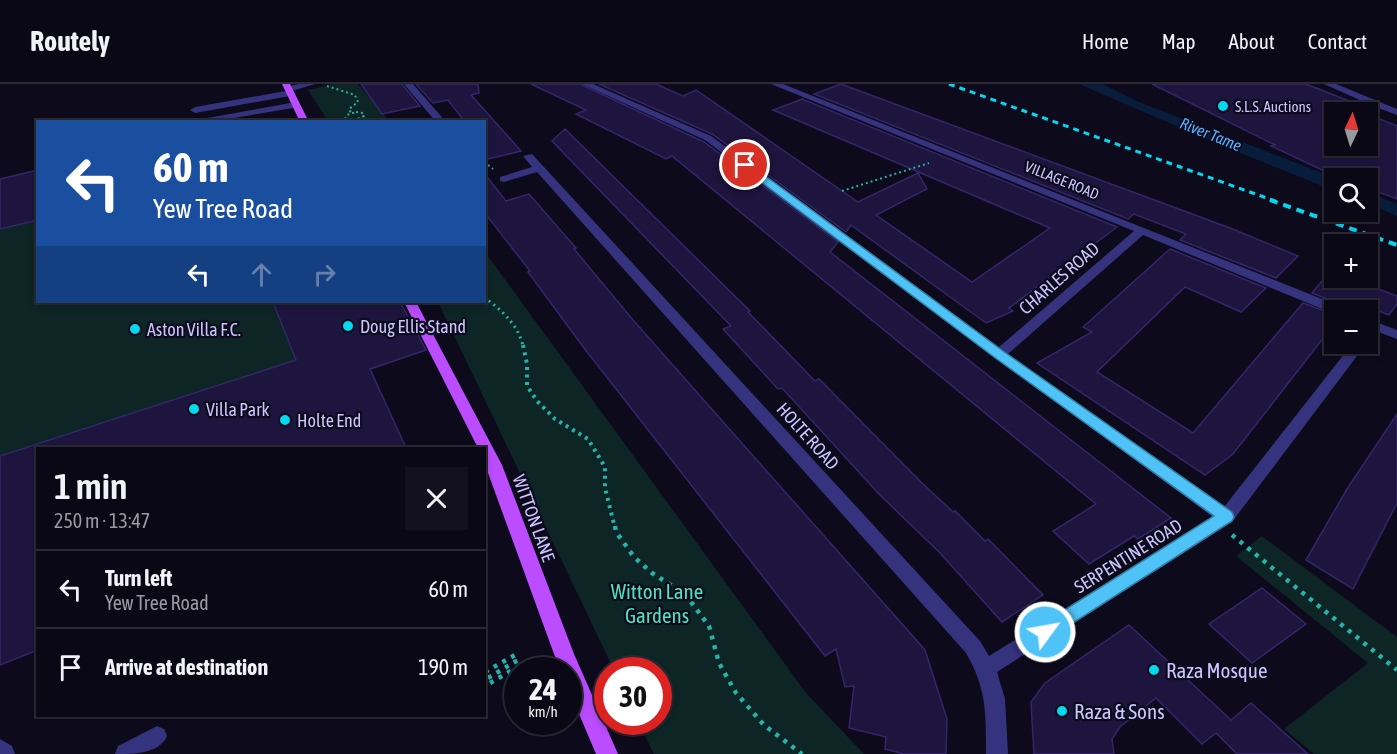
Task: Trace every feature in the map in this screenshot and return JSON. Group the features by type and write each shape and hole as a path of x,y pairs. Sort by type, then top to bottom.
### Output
{"main road":[{"path":"288,89 304,120"},
{"name":"WITTON LANE","path":"411,303 485,447"},
{"name":"WITTON LANE","path":"486,449 494,465 564,654 607,754"}],"street":[{"path":"245,114 195,110 311,84"},
{"path":"408,84 440,120"},
{"path":"586,84 708,138 1222,520"},
{"name":"VILLAGE ROAD","path":"775,84 1324,305"},
{"path":"1328,84 1397,112"},
{"path":"203,120 296,105"},
{"path":"1378,107 1382,106"},
{"name":"HOLTE ROAD","path":"504,179 533,162 973,647 987,668 996,690 997,754"},
{"name":"CHARLES ROAD","path":"999,354 1142,230"},
{"path":"1378,329 1397,335"},
{"name":"SERPENTINE ROAD","path":"987,668 1222,520 1351,354"},
{"path":"126,754 157,736"},
{"path":"0,750 4,754"}],"path":[{"path":"323,84 355,95 358,102 349,109 351,113"},
{"path":"351,113 363,113 364,116 355,120 345,118 351,113"},
{"path":"842,191 952,154"},
{"path":"486,298 504,312 522,337 527,364 527,386 537,401 555,419 588,439 605,467 605,488 616,532 634,557 652,573 685,594 709,626 719,663 736,693 765,725 801,754"},
{"path":"1222,520 1397,670"},
{"path":"488,678 518,660 488,678"}],"green space":[{"path":"334,84 358,84 388,120 327,120 308,90"},
{"name":"Villa Park","path":"36,170 36,303 401,303 426,350 370,370 406,447 36,447 36,459 0,665 0,179"},
{"name":"Witton Lane Gardens","path":"486,253 806,693 864,754 654,754 644,735 672,735 672,657 608,657 438,303 486,303"},
{"path":"1262,536 1397,637 1397,754 1314,754 1284,729 1368,663 1236,556"}],"water":[{"name":"River Tame","path":"1079,84 1102,84 1139,102 1324,174 1324,187"},
{"path":"1378,196 1397,204 1397,216 1378,208"}],"building":[{"path":"361,84 402,84 420,106 382,114"},
{"path":"416,84 478,84 479,93 471,95 521,151 486,160 486,120 463,120 448,100 433,103"},
{"path":"531,84 580,84 704,142 838,242 830,252 1171,518 1138,539 1134,536 1089,564 1053,531 1096,504 672,156 666,159 576,114 586,110"},
{"path":"599,84 656,84 683,96 696,90 858,202 918,173 927,189 876,215 972,282 1050,228 773,110 802,99 1117,227 1009,308 1013,311 986,323 851,225 846,232 712,134"},
{"path":"841,84 1230,228 1298,256 1276,278 1180,240 1186,234 1134,214 1128,219 814,94"},
{"path":"1152,84 1306,84 1352,102 1324,102 1324,156 1378,156 1378,118 1397,126 1397,199 1378,192 1378,168 1324,168 1322,170 1271,146 1275,145"},
{"path":"565,129 750,311 748,312 815,381 819,379 922,483 985,541 988,539 1043,595 1002,622 940,553 879,494 782,388 778,389 723,329 731,326 552,141"},
{"path":"36,170 36,220 0,229 0,179"},
{"path":"486,176 506,201 529,194 576,248 574,249 633,320 925,650 947,719 946,754 904,754 885,749 886,737 849,728 854,686 845,687 836,649 825,656 584,348 528,272 530,271 486,215"},
{"path":"1170,249 1266,288 1241,312 1185,287 1097,372 1193,433 1303,303 1324,311 1324,337 1233,454 1205,475 1037,363 1092,332 1083,327"},
{"path":"1324,278 1324,288 1376,288 1397,296 1397,304 1389,315 1378,311 1378,300 1330,300 1312,293"},
{"path":"273,303 401,303 426,350 370,369 406,447 36,447 36,651 0,665 0,456 296,360"},
{"path":"1397,414 1397,503 1353,589 1306,560 1347,489"},
{"path":"1262,588 1306,624 1252,663 1209,624"},
{"path":"1129,625 1231,720 1251,703 1308,754 1237,754 1216,733 1202,744 1156,698 1120,727 1112,739 1114,754 1034,754 1031,702 1045,683"}],"railway":[{"path":"949,84 1275,201"},
{"path":"1270,200 1397,245"}],"place":[{"name":"S.L.S. Auctions","path":"1223,106"},
{"name":"Doug Ellis Stand","path":"348,326"},
{"name":"Aston Villa F.C.","path":"135,329"},
{"name":"Villa Park","path":"194,409"},
{"name":"Holte End","path":"285,420"},
{"name":"Raza Mosque","path":"1154,670"},
{"name":"Raza & Sons","path":"1062,711"}],"route":[{"path":"745,165 999,354 1226,517 1045,632"}]}
